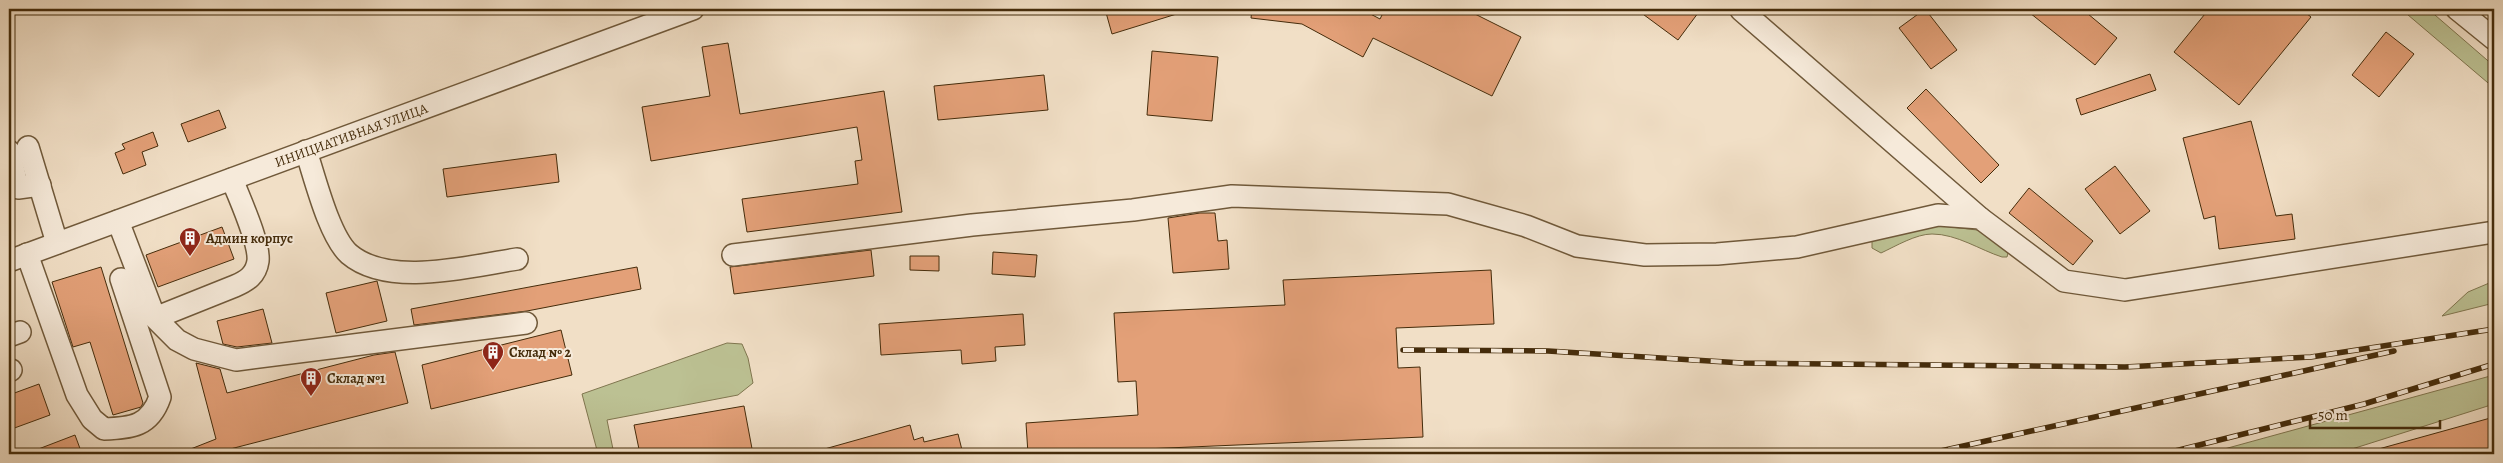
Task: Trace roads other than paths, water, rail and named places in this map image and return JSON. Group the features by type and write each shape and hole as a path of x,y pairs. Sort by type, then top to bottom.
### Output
{"street":[{"name":"ИНИЦИАТИВНАЯ УЛИЦА","path":"18,258 693,9"},
{"path":"2457,9 2494,39"},
{"path":"1741,10 1980,218 2064,281 2125,290 2494,232"},
{"path":"18,149 40,186 57,243"},
{"path":"306,151 331,225 349,253 366,263 380,270 400,272 460,269 517,259"},
{"path":"154,318 248,281 254,272 258,261 256,247 232,179"},
{"path":"733,255 972,226 1133,210 1232,196 1448,204 1526,226 1577,246 1646,255 1717,254 1797,247 1938,215 1980,218"},
{"path":"118,221 154,318 177,340 194,349 236,360 526,323"},
{"path":"18,258 77,395 92,419 104,429 133,427 155,412 160,397 122,279"}],"tram line":[{"path":"2481,9 2494,20"}],"railway":[{"path":"1403,350 1548,351 1742,363 2125,367 2311,357 2494,329"},
{"path":"1927,454 2394,351"},
{"path":"2163,454 2364,404 2494,364"}],"place":[{"name":"Админ корпус","path":"190,257"},
{"name":"Склад № 2","path":"493,371"},
{"name":"Склад №1","path":"311,397"}]}
